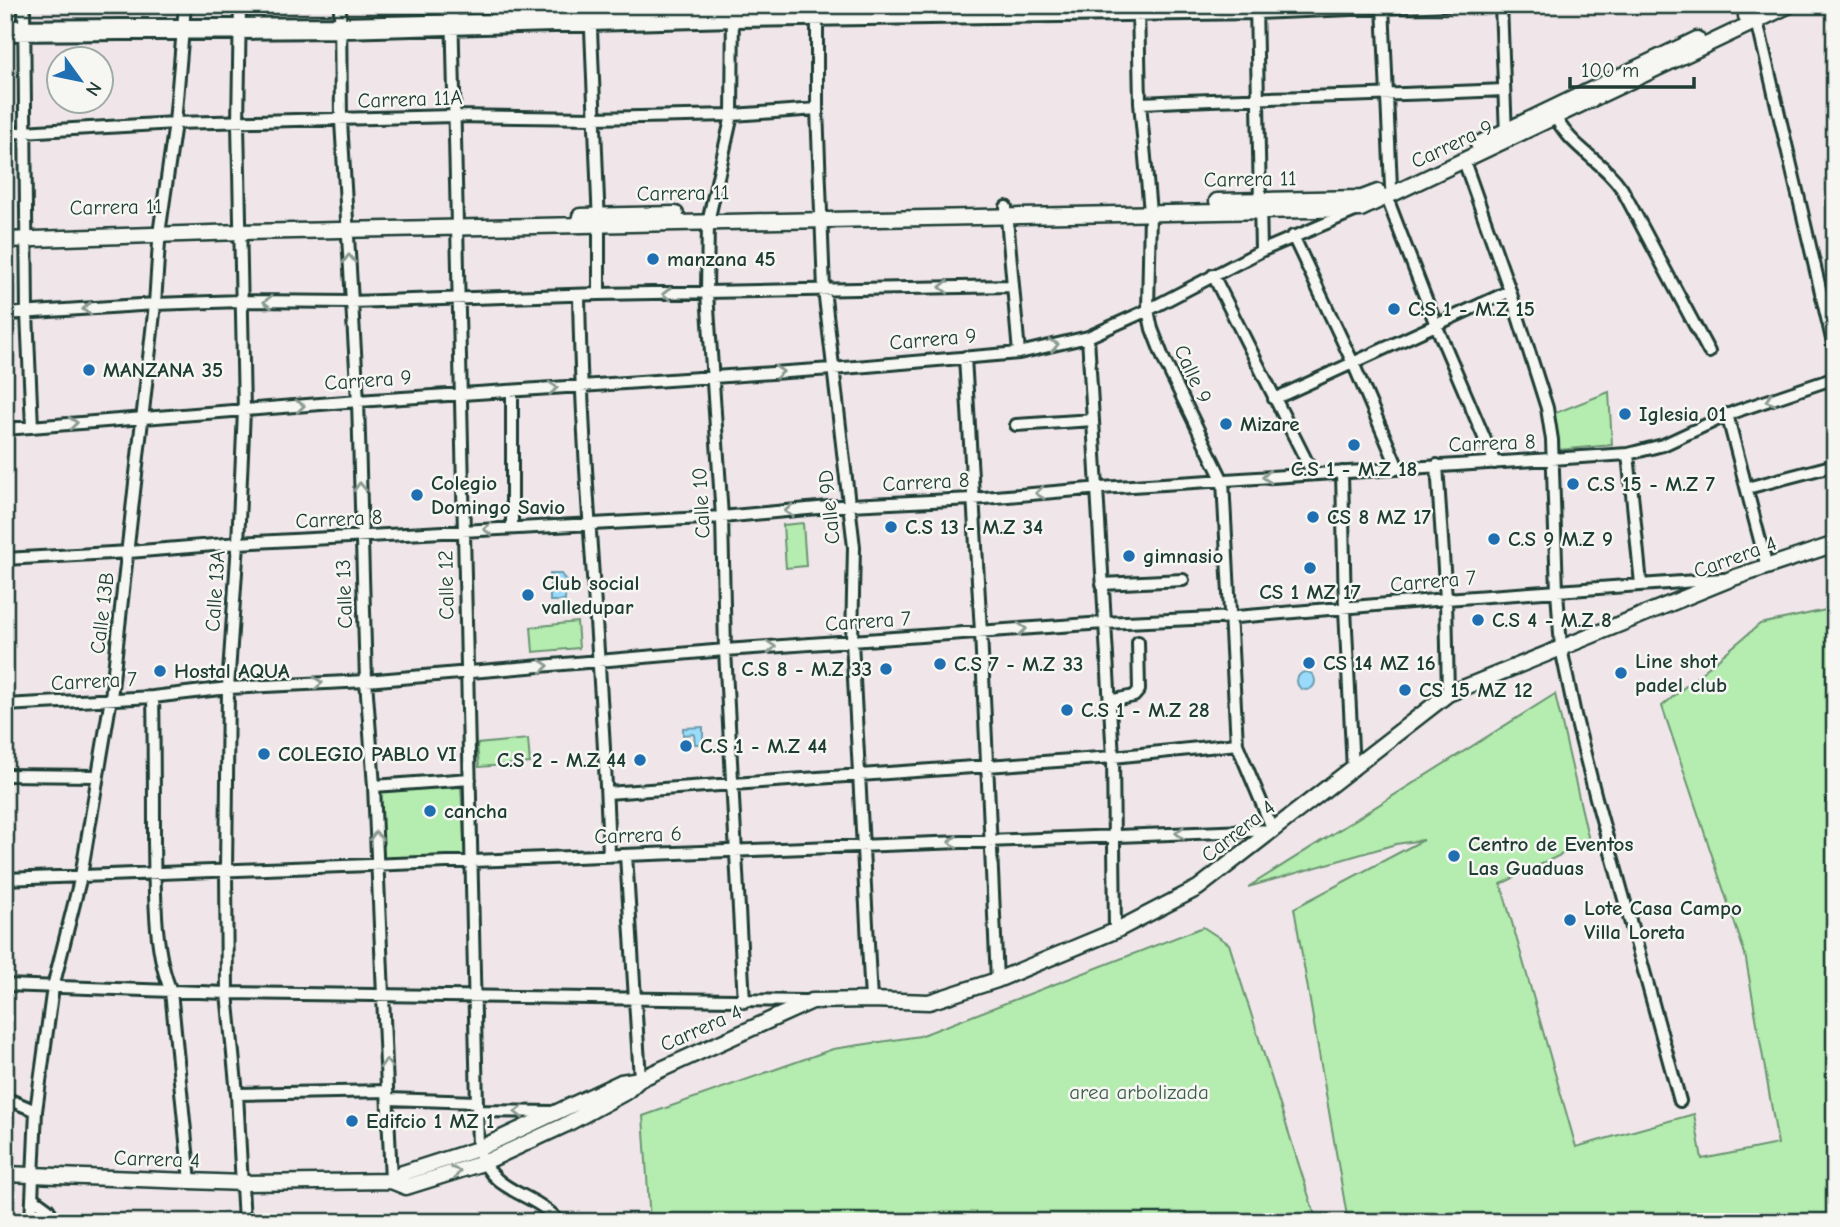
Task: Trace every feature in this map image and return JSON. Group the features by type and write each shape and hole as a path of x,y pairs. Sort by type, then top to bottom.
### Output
{"main road":[{"name":"Carrera 9","path":"1389,192 1767,5"},
{"name":"Carrera 9","path":"1753,13 1790,5"},
{"name":"Carrera 9","path":"1361,204 1464,161 1506,136"},
{"name":"Carrera 11","path":"5,240 26,235 241,228 1260,204 1361,204"},
{"name":"Carrera 11","path":"5,231 26,235"},
{"name":"Carrera 4","path":"481,1156 621,1082 640,1079 812,1001 929,1002 997,980 1115,931 1198,888 1448,694 1733,578 1835,544"},
{"name":"Carrera 4","path":"5,1174 243,1183 391,1181 406,1187 565,1125 626,1092 640,1079"}],"street":[{"path":"24,5 27,313 32,427"},
{"name":"Calle 13B","path":"31,1222 36,1111 53,987 81,876 111,698 129,552 160,231 175,123 185,5"},
{"name":"Calle 13A","path":"240,5 238,123 244,411 239,543 228,688 226,871 227,993 237,1094 244,1222"},
{"name":"Calle 13","path":"340,5 341,121 358,401 366,681 374,786 391,1181"},
{"name":"Calle 12","path":"452,5 477,1107 481,1156"},
{"path":"590,5 599,294"},
{"path":"5,26 24,30 341,28 590,22 733,13 817,16 1127,5"},
{"path":"817,16 880,8 1256,9 1449,5"},
{"path":"1501,5 1506,136"},
{"path":"1383,6 1389,192 1436,325 1495,463"},
{"name":"Calle 9","path":"1138,9 1140,103 1149,208 1148,310 1164,360 1223,481 1237,744 1273,830"},
{"path":"1256,9 1261,251"},
{"name":"Calle 10","path":"733,13 732,115 710,218 707,293 722,517 725,650 744,1002"},
{"path":"1753,13 1835,352"},
{"name":"Calle 9D","path":"817,16 817,109 824,289 854,547 852,641 870,1000"},
{"path":"5,35 24,30"},
{"path":"1140,103 1503,90"},
{"name":"Carrera 11A","path":"5,133 175,123 341,121 454,116 594,118 732,115 817,109"},
{"path":"1553,113 1571,141 1614,176 1709,352"},
{"path":"1464,161 1510,291 1547,408 1552,440 1561,648 1596,798 1680,1101"},
{"name":"Carrera 9","path":"5,429 1019,353 1088,337 1361,204"},
{"path":"1006,211 1019,353"},
{"path":"1293,236 1353,363 1398,468"},
{"path":"1213,275 1313,474"},
{"path":"5,314 155,304 351,302 1012,286"},
{"path":"1274,399 1510,291"},
{"path":"579,295 580,386 600,661 609,856"},
{"path":"1088,337 1113,757 1115,931"},
{"path":"965,357 997,980"},
{"name":"Carrera 8","path":"5,559 512,527 722,517 849,505 1628,454 1663,445 1727,414 1835,378"},
{"path":"512,391 512,527"},
{"path":"1727,414 1767,567"},
{"path":"1016,425 1093,420"},
{"path":"1628,454 1641,584"},
{"path":"1437,465 1446,599 1448,694"},
{"path":"1747,488 1835,465"},
{"path":"1342,472 1353,770"},
{"name":"Carrera 7","path":"5,705 153,697 228,688 366,681 725,650 1345,609 1733,578"},
{"path":"1102,584 1183,580"},
{"path":"1110,701 1134,696 1139,690 1138,642"},
{"path":"153,697 158,934 171,991 190,1181"},
{"path":"607,793 1113,757 1237,744"},
{"path":"5,775 97,776"},
{"path":"374,786 470,779"},
{"name":"Carrera 6","path":"5,879 1273,830"},
{"path":"626,855 640,1079"},
{"path":"5,985 227,993 812,1001"},
{"path":"237,1094 387,1095 477,1107 560,1112"},
{"path":"5,1098 36,1111"},
{"path":"481,1156 495,1179 514,1192 536,1200 559,1222"},
{"path":"33,1198 48,1209 56,1222"}],"green space":[{"path":"1609,392 1612,445 1558,450 1550,415"},
{"path":"803,523 806,566 786,568 783,525"},
{"path":"1835,608 1835,1214 1765,1222 1348,1222 1294,908 1423,840 1396,844 1248,887 1555,694 1589,841 1501,884 1576,1147 1694,1114 1702,1159 1778,1144 1745,954 1662,706 1760,624"},
{"path":"577,622 579,648 533,652 531,627"},
{"path":"528,739 530,763 479,767 477,744"},
{"path":"461,787 465,855 384,858 378,791"},
{"name":"area arbolizada","path":"1203,927 1229,944 1317,1222 650,1222 643,1116 833,1049 920,1036"}],"water":[{"path":"550,574 561,574 566,581 565,601 550,601"},
{"path":"1302,672 1310,672 1315,681 1313,688 1302,690 1297,685 1297,677"},
{"path":"703,727 703,744 695,744 694,734 683,735 683,728"}],"place":[{"name":"manzana 45","path":"653,259"},
{"name":"C.S 1 - M.Z 15","path":"1394,309"},
{"name":"MANZANA 35","path":"89,370"},
{"name":"Iglesia 01","path":"1625,414"},
{"name":"Mizare","path":"1226,424"},
{"name":"C.S 1 - M.Z 18","path":"1354,445"},
{"name":"C.S 15 - M.Z 7","path":"1573,484"},
{"name":"Colegio Domingo Savio","path":"417,495"},
{"name":"CS 8 MZ 17","path":"1313,517"},
{"name":"C.S 13 - M.Z 34","path":"891,527"},
{"name":"C.S 9 M.Z 9","path":"1494,539"},
{"name":"gimnasio","path":"1129,556"},
{"name":"CS 1 MZ 17","path":"1310,568"},
{"name":"Club social valledupar","path":"528,595"},
{"name":"C.S 4 - M.Z 8","path":"1478,620"},
{"name":"CS 14 MZ 16","path":"1309,663"},
{"name":"C.S 7 - M.Z 33","path":"940,664"},
{"name":"C.S 8 - M.Z 33","path":"886,669"},
{"name":"Hostal AQUA","path":"160,671"},
{"name":"Line shot padel club","path":"1621,673"},
{"name":"CS 15 MZ 12","path":"1405,690"},
{"name":"C.S 1 - M.Z 28","path":"1067,710"},
{"name":"C.S 1 - M.Z 44","path":"686,746"},
{"name":"COLEGIO PABLO VI","path":"264,754"},
{"name":"C.S 2 - M.Z 44","path":"640,760"},
{"name":"cancha","path":"430,811"},
{"name":"Centro de Eventos Las Guaduas","path":"1454,856"},
{"name":"Lote Casa Campo Villa Loreta","path":"1570,920"},
{"name":"Edifcio 1 MZ 1","path":"352,1121"}]}
